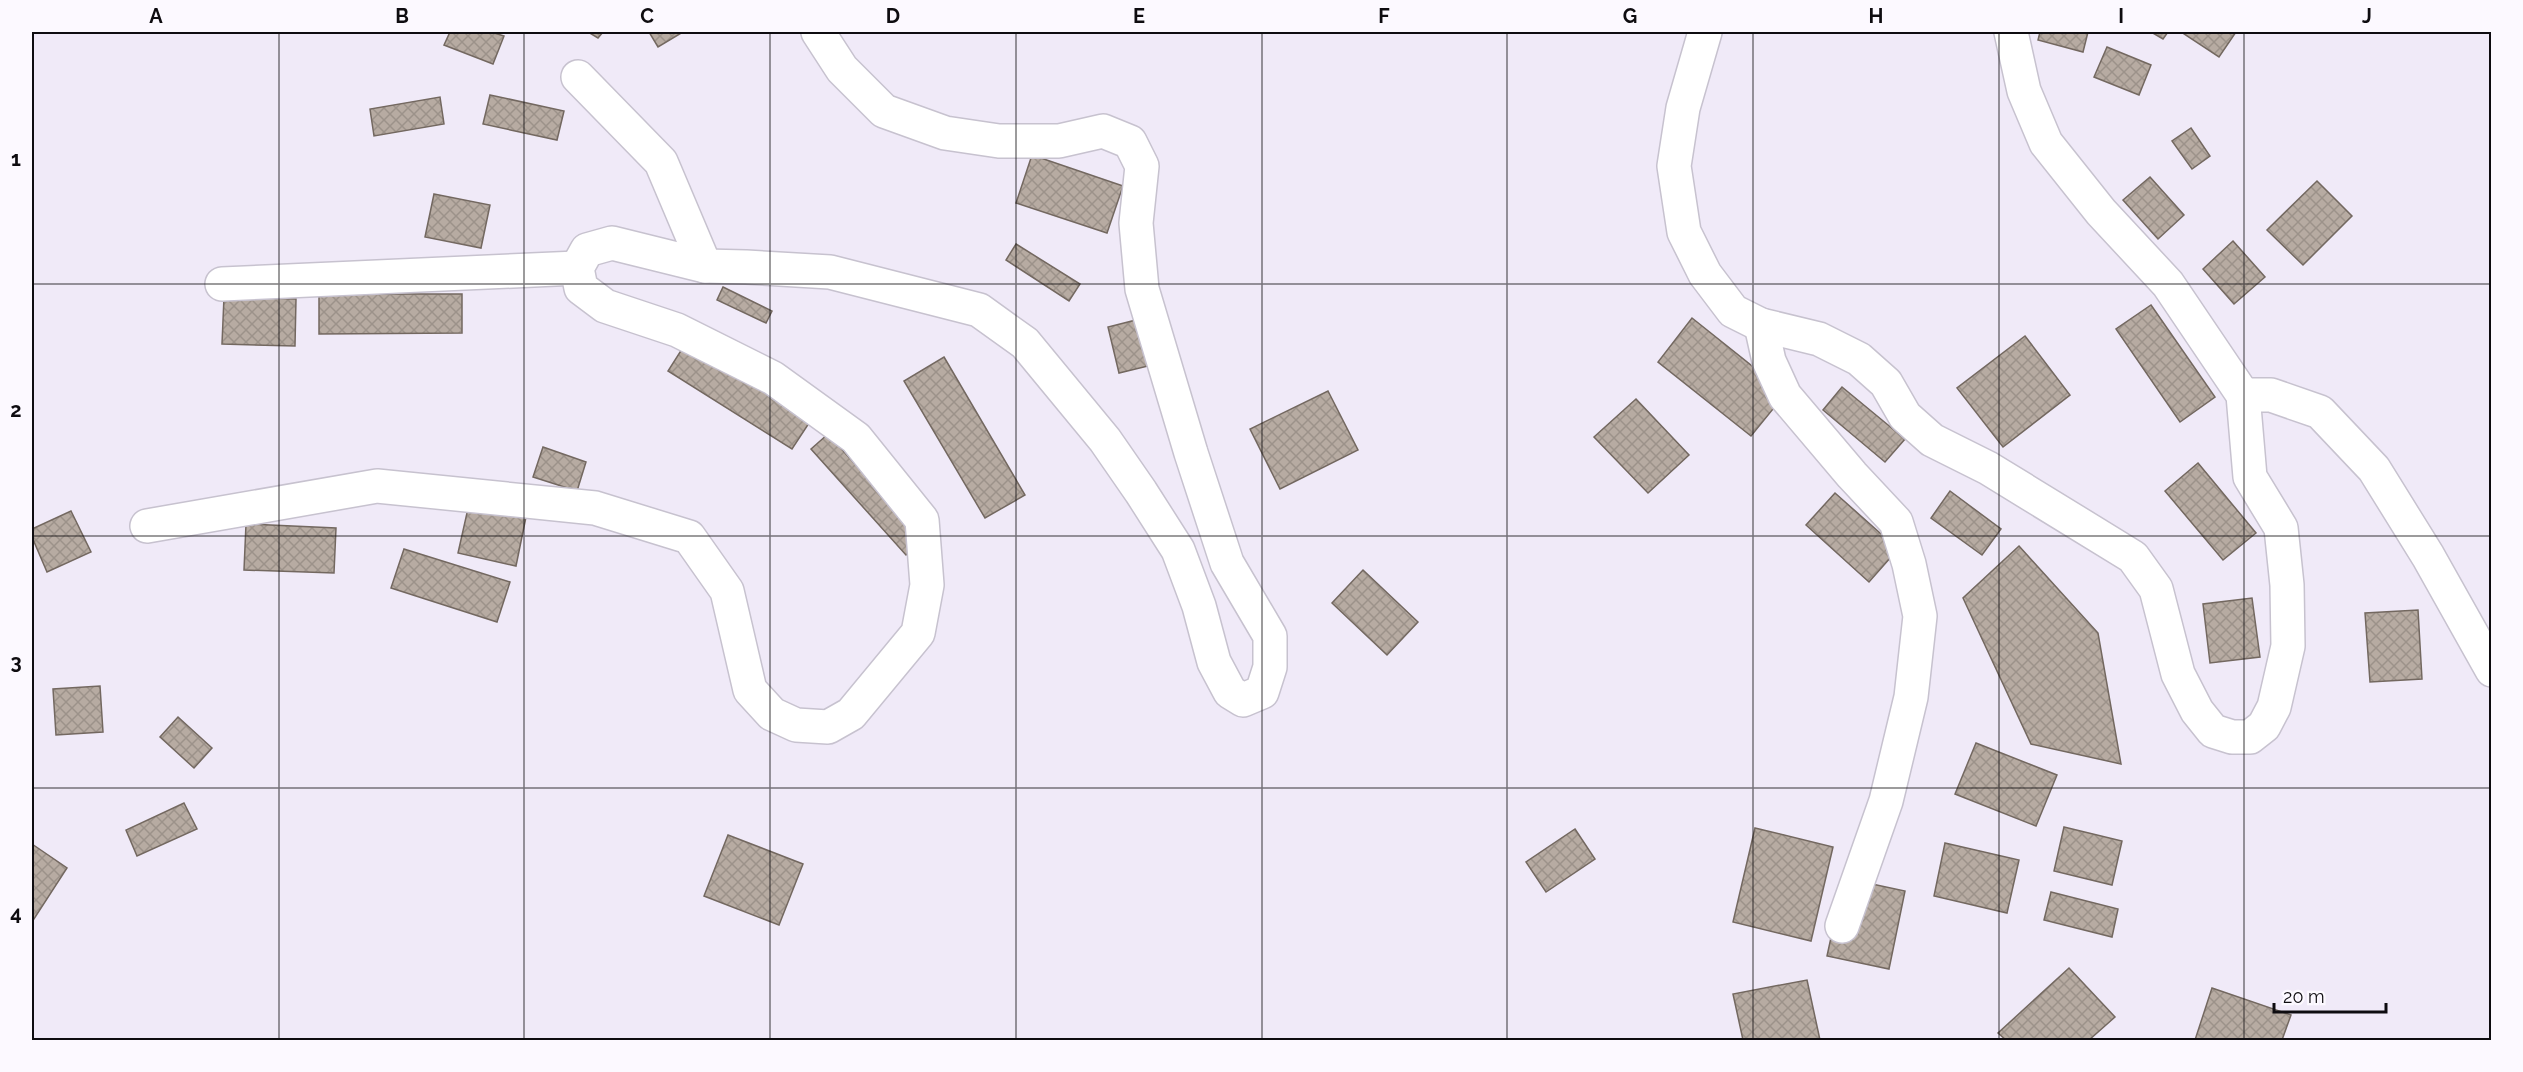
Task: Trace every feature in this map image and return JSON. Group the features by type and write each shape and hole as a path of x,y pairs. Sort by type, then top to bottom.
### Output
{"street":[{"path":"147,526 377,486 595,508 689,537 727,591 750,690 771,714 796,725 828,728 851,714 918,633 927,585 922,520 856,438 772,378 677,330 605,306 581,288 577,268 587,250 612,243 705,266 830,272 979,310 1025,343 1105,440 1178,550 1199,606 1214,662 1230,692 1243,700 1262,692 1270,667 1270,636 1227,563 1184,431 1142,289 1136,223 1142,166 1130,142 1103,132 1059,141 999,141 945,134 884,111 842,69 818,32"},
{"path":"1705,32 1683,108 1674,166 1684,232 1706,274 1733,311 1761,325 1819,339 1859,358 1886,383 1905,416 1932,440 1988,468 2133,557 2156,589 2178,674 2197,711 2213,731 2232,737 2250,737 2264,726 2274,707 2288,646 2287,585 2281,528 2250,477 2243,395 2168,284 2101,212 2046,143 2024,90 2011,32"},
{"path":"578,78 661,162 705,266"},
{"path":"222,284 577,268"},
{"path":"1761,325 1769,360 1785,396 1852,475 1896,522 1910,564 1920,616 1911,697 1886,801 1842,926"},
{"path":"2243,395 2271,395 2320,412 2374,469 2428,556 2492,670"}],"building":[{"path":"450,32 491,32 504,36 493,64 444,45"},
{"path":"588,32 603,32 598,38"},
{"path":"649,32 683,32 658,47"},
{"path":"2040,32 2088,32 2083,52 2038,40"},
{"path":"2151,32 2168,32 2163,39"},
{"path":"2186,32 2236,32 2219,57 2184,34"},
{"path":"2107,47 2151,65 2139,95 2094,77"},
{"path":"490,95 564,111 557,140 483,124"},
{"path":"440,97 444,124 374,136 370,109"},
{"path":"2191,128 2210,156 2192,169 2172,141"},
{"path":"1032,155 1123,186 1107,233 1016,203"},
{"path":"2150,177 2184,215 2158,239 2123,200"},
{"path":"2317,181 2352,216 2303,265 2267,230"},
{"path":"434,194 490,205 481,248 425,237"},
{"path":"2233,241 2265,277 2234,304 2203,269"},
{"path":"1016,244 1080,284 1069,301 1006,260"},
{"path":"723,287 772,311 766,323 717,300"},
{"path":"319,294 462,294 462,333 319,334"},
{"path":"224,297 296,299 295,346 222,344"},
{"path":"2151,305 2215,397 2180,422 2116,329"},
{"path":"1692,318 1786,393 1751,436 1658,362"},
{"path":"1136,320 1148,366 1119,373 1108,327"},
{"path":"2025,336 2070,395 2003,447 1957,388"},
{"path":"689,338 813,417 792,449 668,371"},
{"path":"944,357 1025,495 985,518 904,381"},
{"path":"1842,387 1905,439 1885,462 1823,410"},
{"path":"1328,391 1358,450 1280,489 1250,429"},
{"path":"1636,399 1689,455 1648,493 1594,437"},
{"path":"828,434 923,540 906,555 811,449"},
{"path":"543,447 586,462 577,491 533,477"},
{"path":"2198,463 2256,533 2223,560 2165,491"},
{"path":"1950,491 2001,529 1982,555 1931,518"},
{"path":"1835,493 1898,549 1869,582 1806,525"},
{"path":"469,504 526,517 516,566 458,553"},
{"path":"71,511 91,552 47,572 32,537 32,529"},
{"path":"246,524 336,528 334,573 244,570"},
{"path":"2019,546 2098,633 2121,764 2031,744 1963,598"},
{"path":"404,549 510,582 497,622 391,588"},
{"path":"1363,570 1418,622 1387,655 1332,603"},
{"path":"2252,598 2260,657 2210,663 2203,604"},
{"path":"2418,610 2422,679 2370,682 2365,613"},
{"path":"100,686 103,732 56,735 53,689"},
{"path":"178,717 212,748 194,768 160,737"},
{"path":"1976,743 2057,775 2036,826 1955,794"},
{"path":"184,803 197,829 137,856 126,830"},
{"path":"2064,827 2122,841 2112,885 2054,871"},
{"path":"1755,828 1833,847 1811,941 1733,922"},
{"path":"1575,829 1595,859 1546,892 1526,862"},
{"path":"728,835 803,864 779,925 704,896"},
{"path":"1945,843 2019,860 2007,913 1934,896"},
{"path":"32,844 67,868 32,922"},
{"path":"1844,878 1905,891 1889,969 1827,956"},
{"path":"2051,892 2118,909 2112,937 2044,920"},
{"path":"2069,968 2115,1017 2089,1040 2006,1040 1998,1033"},
{"path":"1807,980 1820,1040 1743,1040 1733,994"},
{"path":"2212,988 2291,1015 2282,1040 2195,1040"}]}
